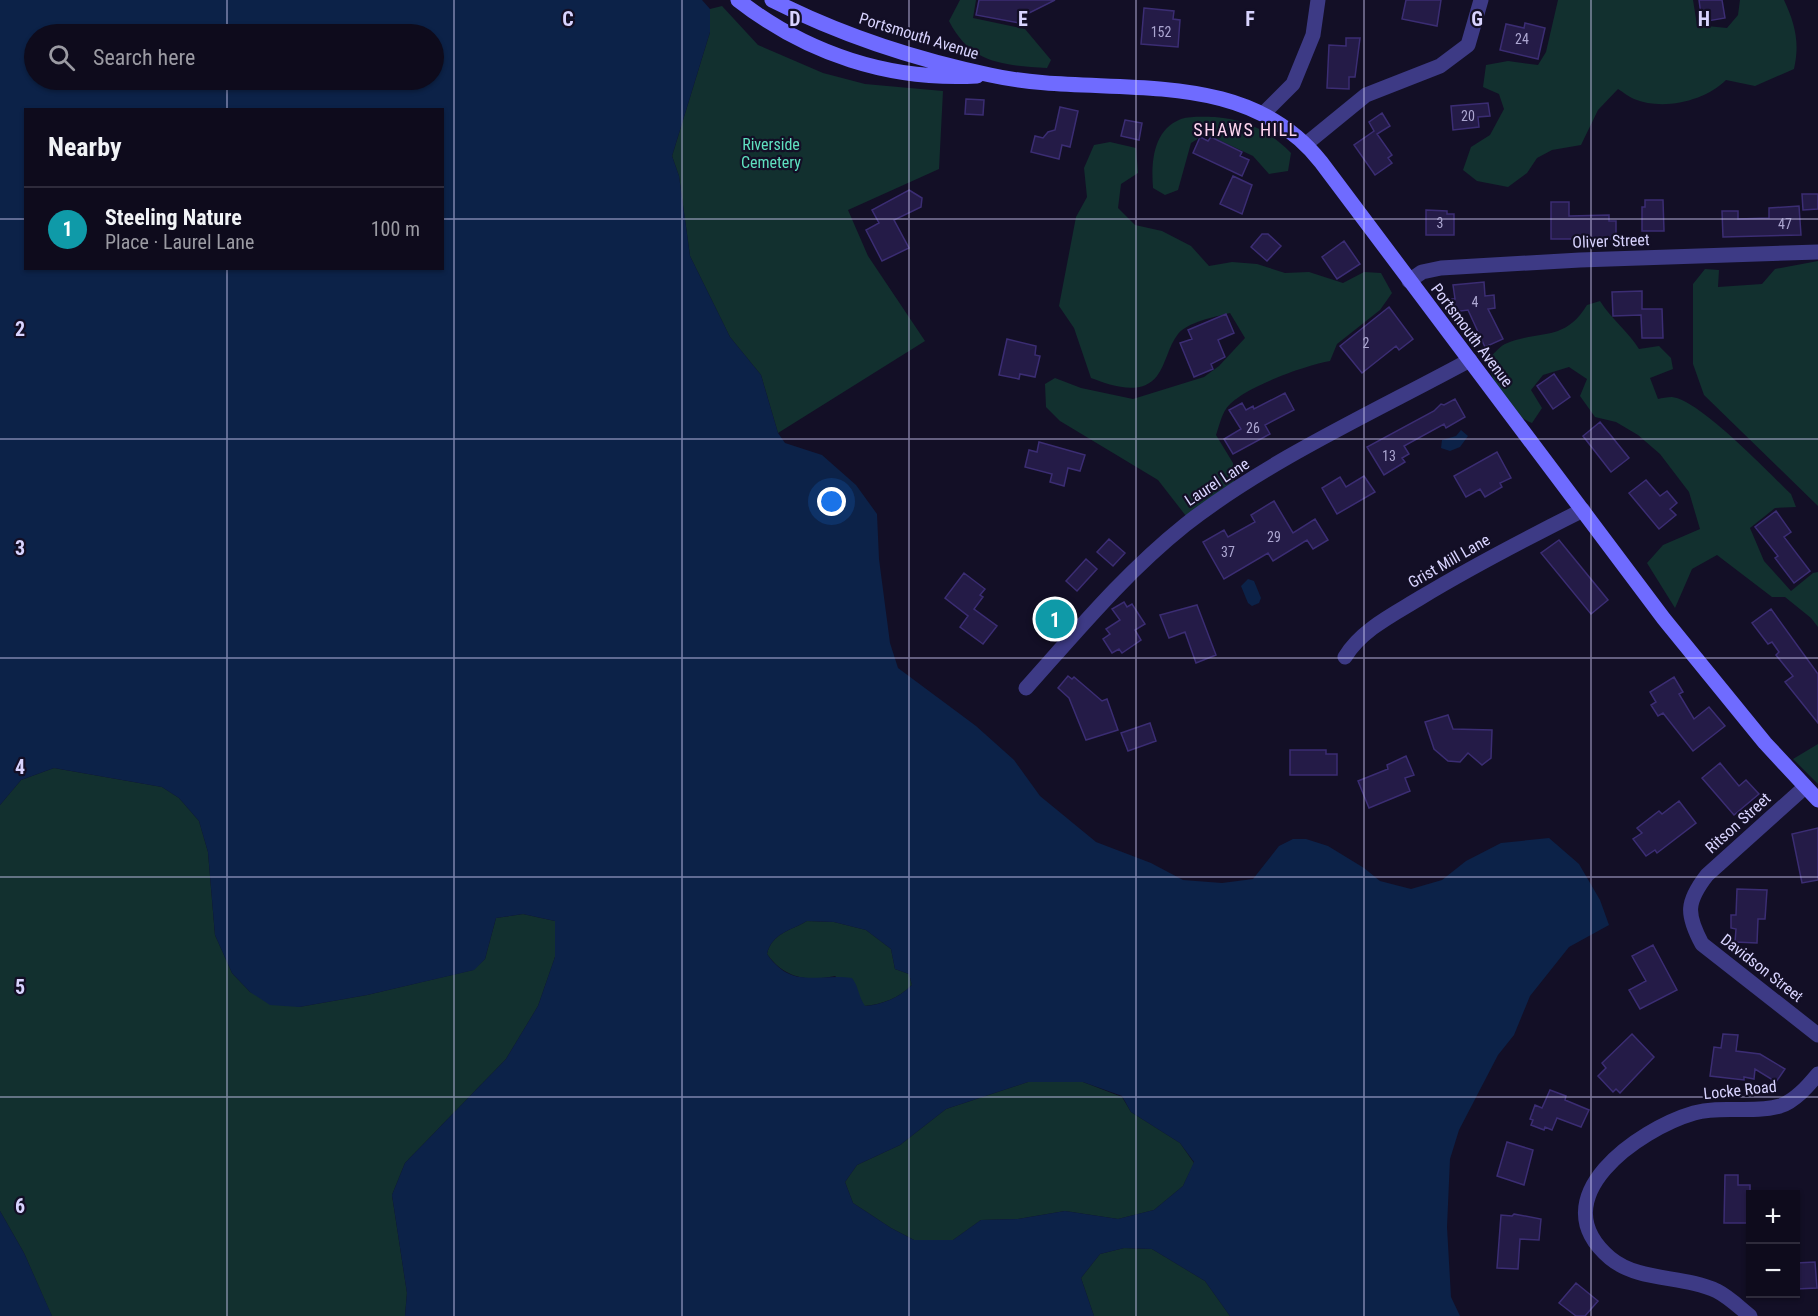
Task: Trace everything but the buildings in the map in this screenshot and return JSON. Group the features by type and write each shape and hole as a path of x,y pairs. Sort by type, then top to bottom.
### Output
{"main road":[{"name":"Portsmouth Avenue","path":"738,0 795,38 841,59 938,78 992,76 1188,92 1229,101 1263,114 1286,127 1306,144 1664,619 1805,788 1818,800"},
{"name":"Portsmouth Avenue","path":"772,0 819,22 892,49 992,76"}],"street":[{"path":"1263,114 1293,84 1313,35 1318,0"},
{"path":"1306,144 1366,95 1440,66 1467,45 1481,0"},
{"name":"Oliver Street","path":"1409,281 1422,272 1441,268 1580,260 1818,252"},
{"name":"Laurel Lane","path":"1026,688 1129,573 1186,524 1280,463 1470,360"},
{"name":"Grist Mill Lane","path":"1345,657 1352,645 1375,627 1464,571 1582,510"},
{"name":"Ritson Street","path":"1697,888 1707,875 1805,788"},
{"name":"Davidson Street","path":"1697,888 1689,909 1693,927 1702,944 1818,1035"},
{"name":"Locke Road","path":"1750,1316 1718,1292 1673,1277 1634,1272 1610,1258 1591,1235 1584,1204 1596,1176 1658,1128 1695,1113 1782,1106 1804,1091 1818,1074"}],"green space":[{"path":"960,0 976,0 973,18 1025,29 1051,60 1047,68 990,60 967,46 949,21"},
{"path":"1558,0 1693,0 1697,25 1727,28 1738,15 1740,0 1784,0 1795,33 1797,50 1794,69 1755,86 1726,80 1707,94 1670,104 1645,102 1632,98 1618,89 1598,110 1581,145 1552,150 1537,158 1527,173 1508,187 1477,181 1463,170 1471,147 1490,135 1504,109 1499,94 1483,87 1486,65 1508,61 1538,65 1546,52"},
{"name":"Riverside Cemetery","path":"722,6 758,45 823,73 865,84 943,91 939,169 848,210 868,256 925,341 778,433 761,375 730,337 690,256 679,176 672,156 710,32 710,9"},
{"path":"1215,117 1247,124 1274,138 1291,153 1288,171 1269,174 1253,156 1206,134 1191,143 1178,190 1165,195 1153,188 1156,148 1165,131 1181,119"},
{"path":"1110,142 1136,148 1138,173 1121,184 1118,208 1135,225 1162,231 1191,246 1209,266 1232,262 1257,264 1285,273 1309,272 1343,283 1364,272 1381,273 1392,293 1380,310 1337,344 1330,361 1305,367 1273,379 1233,401 1221,418 1216,435 1233,463 1234,486 1186,516 1158,480 1060,421 1046,407 1045,384 1055,378 1081,388 1133,399 1204,377 1219,366 1245,338 1230,313 1217,316 1182,330 1172,344 1157,376 1143,386 1125,388 1091,378 1074,328 1059,306 1076,217 1087,197 1084,168 1094,145"},
{"path":"1818,261 1818,506 1704,395 1693,364 1693,284 1705,269 1719,270 1718,287 1762,284 1775,269"},
{"path":"1600,301 1639,349 1659,346 1671,358 1673,369 1650,378 1658,399 1672,397 1699,410 1734,439 1791,494 1796,507 1775,508 1750,528 1764,561 1791,591 1813,573 1818,572 1818,627 1811,618 1785,597 1772,597 1717,555 1692,569 1675,608 1647,563 1663,545 1700,529 1689,492 1660,454 1638,435 1616,422 1595,417 1580,396 1587,379 1569,367 1543,375 1531,390 1542,408 1532,423 1516,413 1503,397 1493,379 1487,360 1500,347 1517,340 1560,330 1578,317 1587,305"},
{"path":"1818,744 1818,784 1793,759"},
{"path":"54,768 162,787 179,798 199,821 208,852 215,935 232,973 250,992 299,1007 367,995 473,970 485,959 496,918 523,914 555,921 555,957 538,1006 506,1059 405,1163 392,1195 407,1293 405,1316 52,1316 24,1253 0,1211 0,805 21,780"},
{"path":"807,921 834,922 866,930 891,949 895,969 909,974 912,985 890,1000 864,1006 859,996 835,976 806,978 789,973 767,954 769,947 777,937"},
{"path":"1028,1082 1083,1082 1122,1097 1131,1112 1180,1143 1194,1163 1183,1186 1154,1210 1118,1219 1065,1211 1018,1219 981,1220 953,1240 914,1240 853,1203 845,1182 857,1165 900,1145 946,1109"},
{"path":"1124,1248 1152,1249 1205,1281 1230,1316 1094,1316 1081,1278 1100,1254"}],"water":[{"path":"0,0 702,0 710,9 710,32 672,156 679,176 690,256 730,337 761,375 778,433 785,443 822,455 856,485 877,514 879,559 890,643 898,668 976,726 1014,760 1040,796 1096,842 1151,863 1183,880 1222,883 1253,879 1279,846 1293,839 1306,839 1328,846 1364,868 1380,881 1411,889 1442,880 1466,861 1501,843 1549,838 1579,864 1600,900 1609,925 1569,947 1530,996 1514,1035 1498,1055 1459,1130 1450,1159 1447,1227 1451,1297 1460,1316 1230,1316 1205,1281 1152,1249 1124,1248 1100,1254 1081,1278 1094,1316 405,1316 407,1293 392,1195 405,1163 506,1059 538,1006 555,957 555,921 523,914 496,918 485,959 474,970 367,995 299,1007 270,1005 250,992 232,973 215,935 208,852 199,821 179,798 162,787 54,768 21,780 0,805","holes":["807,921 834,922 866,930 891,949 895,969 909,974 912,985 890,1000 865,1006 852,978 806,978 786,972 767,954 769,947 777,937","1028,1082 1083,1082 1122,1096 1131,1112 1180,1143 1194,1162 1183,1186 1154,1210 1118,1219 1065,1211 1018,1219 981,1220 953,1240 914,1240 853,1203 845,1182 857,1165 900,1145 946,1109"]},
{"path":"1461,430 1468,436 1460,447 1450,451 1441,448 1442,440 1456,436"},
{"path":"1248,579 1254,581 1261,598 1259,603 1252,606 1248,603 1241,586"},
{"path":"0,1211 24,1253 52,1316 0,1316"}],"place":[{"name":"Steeling Nature","path":"1055,619"}],"district":[{"name":"SHAWS HILL","path":"1246,129"}]}
